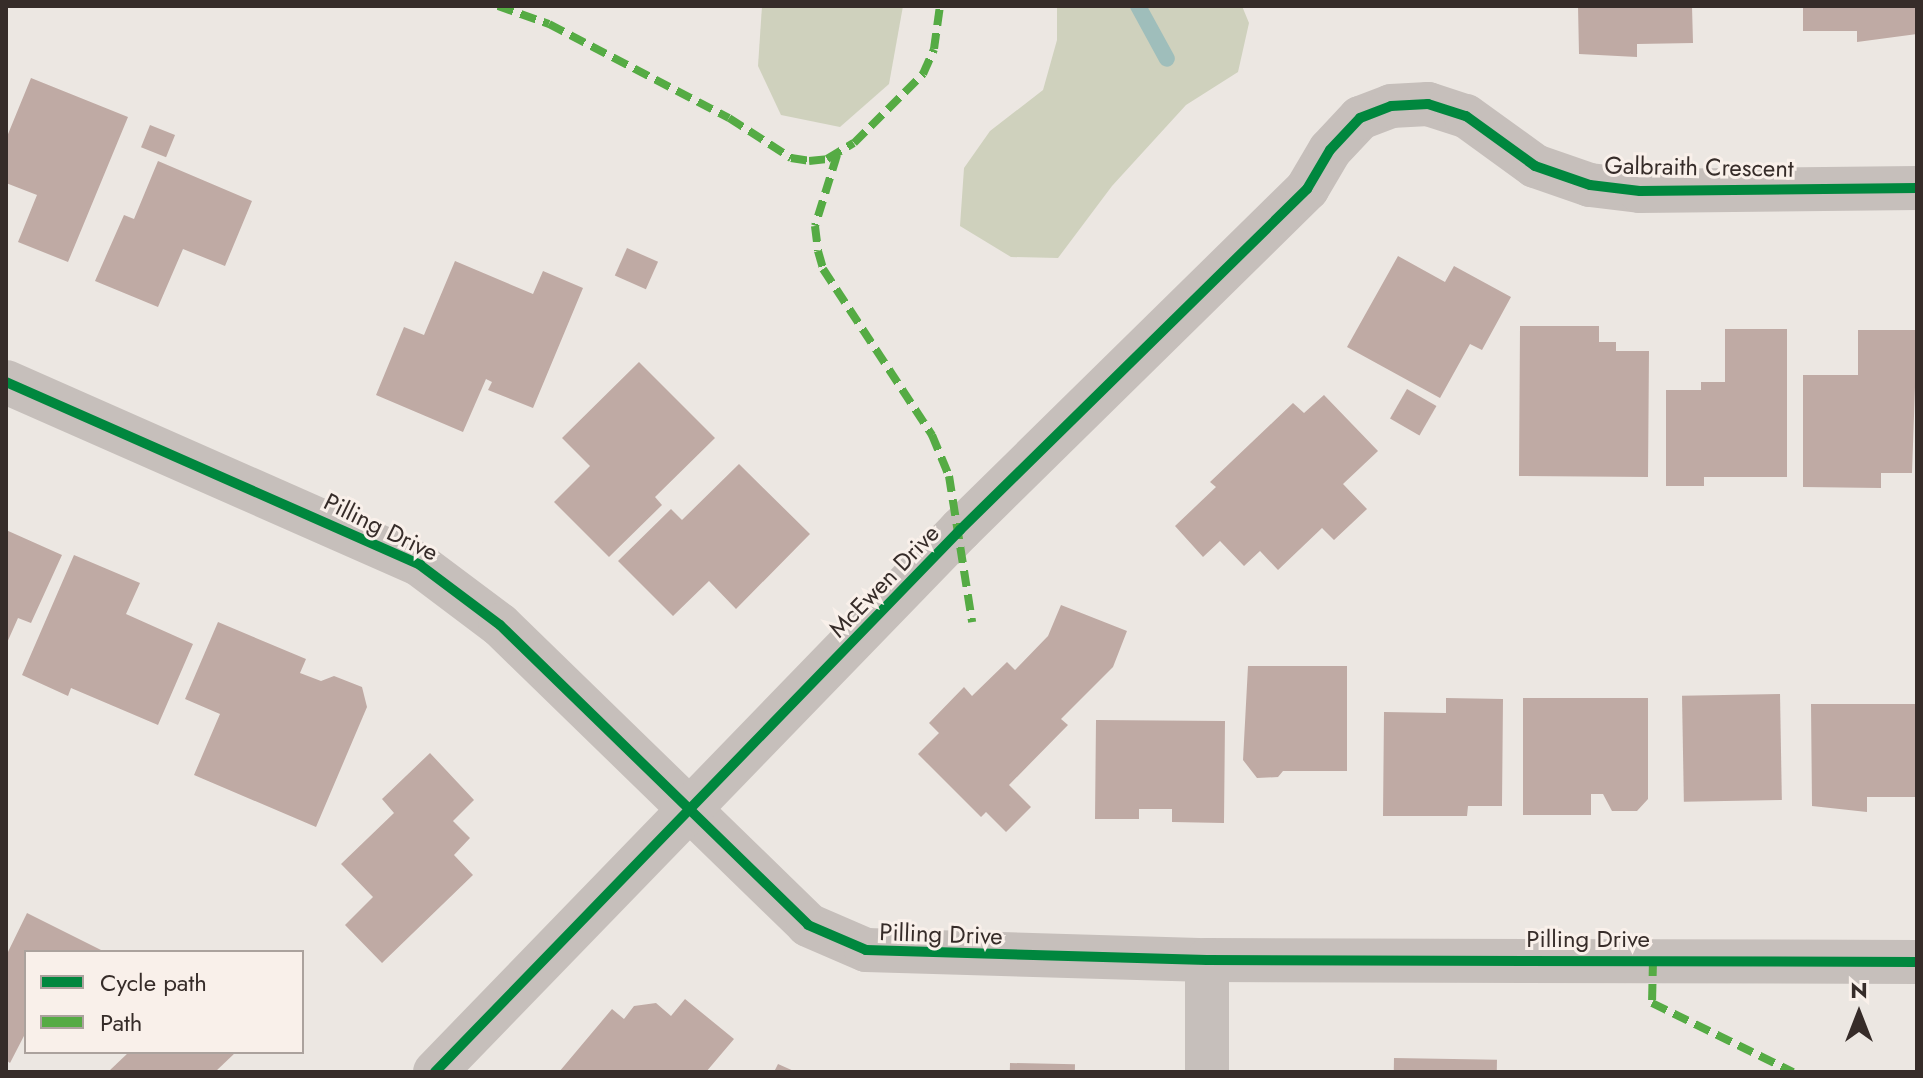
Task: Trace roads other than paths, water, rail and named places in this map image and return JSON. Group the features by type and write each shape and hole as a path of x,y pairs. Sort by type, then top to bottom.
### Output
{"street":[{"name":"Galbraith Crescent","path":"1360,118 1391,106 1428,104 1466,116 1535,166 1590,185 1640,191 1917,188"},
{"name":"McEwen Drive","path":"435,1072 960,530 1307,189 1330,150 1360,118"},
{"name":"Pilling Drive","path":"6,382 420,565 500,625 808,925 866,950 1207,960 1917,962"},
{"path":"1207,960 1207,1072"}],"waterway":[{"path":"1138,6 1167,59"}]}
